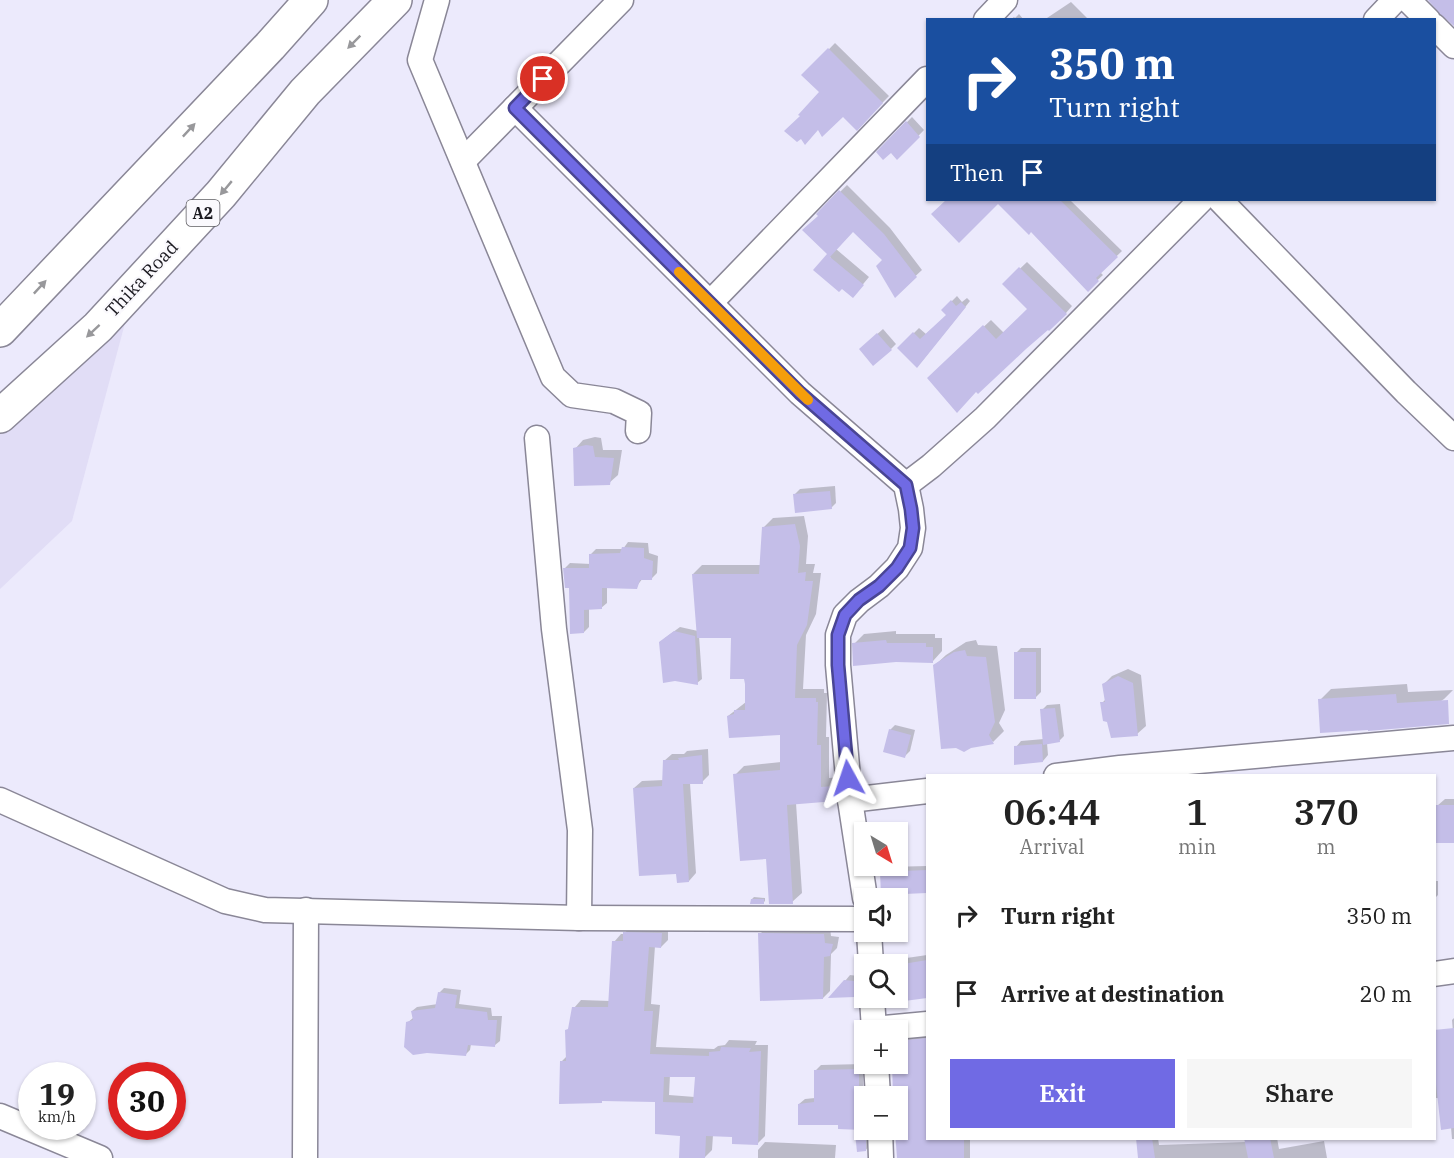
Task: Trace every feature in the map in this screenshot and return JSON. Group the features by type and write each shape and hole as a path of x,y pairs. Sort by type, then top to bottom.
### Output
{"highway":[{"path":"0,330 311,0"},
{"name":"Thika Road","path":"0,416 98,327 221,194 304,92 395,0"}],"street":[{"path":"437,0 420,60 553,377 572,395 614,401 639,412 638,431"},
{"path":"463,161 621,0"},
{"path":"988,18 1005,0"},
{"path":"1378,18 1395,0"},
{"path":"1408,0 1426,18"},
{"path":"1436,28 1454,46"},
{"path":"710,303 926,80"},
{"path":"515,108 800,393 906,485 913,528 910,548 897,568 845,615 838,635 838,665 850,800 863,888"},
{"path":"906,485 985,418 1200,201"},
{"path":"1221,201 1406,392 1454,438"},
{"path":"537,438 554,629 580,830 579,918"},
{"path":"1072,774 1454,738"},
{"path":"850,800 926,791"},
{"path":"0,800 225,901 265,910 579,918 854,919"},
{"path":"305,1158 306,910"},
{"path":"1436,974 1454,971"},
{"path":"908,1026 926,1024"},
{"path":"0,1116 100,1158"},
{"path":"880,1140 881,1158"}],"shaded area":[{"path":"128,312 72,521 0,589 0,429"}],"building":[{"path":"1428,0 1454,0 1454,26 1440,14"},
{"path":"828,48 883,103 857,131 843,117 822,137 818,130 805,145 801,139 797,142 784,131 800,116 798,115 819,92 801,75"},
{"path":"906,121 920,137 897,160 891,153 883,160 876,152"},
{"path":"839,190 884,234 917,277 895,298 876,266 882,260 853,232 830,257 864,285 853,298 842,289 839,292 813,270 827,254 802,230 818,216 816,214"},
{"path":"945,201 1061,201 1118,257 1096,278 1099,281 1088,292 1031,232 1029,235 998,204 959,243 931,214"},
{"path":"1019,267 1067,314 978,394 976,392 957,413 927,378 983,325 996,339 1027,309 1002,284"},
{"path":"951,300 956,306 961,302 966,307 917,368 897,348 913,332 920,339 946,315 941,310"},
{"path":"877,333 892,350 873,366 859,349"},
{"path":"593,446 595,457 614,458 610,485 574,486 573,448"},
{"path":"830,491 832,509 795,513 793,494"},
{"path":"795,524 800,546 798,573 806,572 805,581 813,581 807,625 797,645 795,698 816,698 818,702 817,745 821,745 821,787 834,786 836,801 787,805 793,904 769,904 766,859 740,861 733,774 780,770 780,735 729,738 727,716 734,714 734,710 745,710 744,679 730,679 731,638 697,638 692,574 759,574 762,527"},
{"path":"622,547 644,548 644,558 653,561 652,580 640,580 637,589 602,588 602,609 584,610 584,633 570,634 569,588 565,588 563,568 589,568 589,554 620,553"},
{"path":"674,631 695,636 698,685 675,681 663,683 659,642"},
{"path":"886,640 887,643 926,643 926,647 933,647 933,663 896,662 853,666 852,643"},
{"path":"965,650 967,656 986,657 995,722 989,735 994,744 971,748 964,752 956,748 941,749 933,665 954,652"},
{"path":"1014,652 1036,652 1036,699 1014,699"},
{"path":"1118,676 1133,683 1138,736 1111,738 1107,722 1103,721 1100,702 1105,702 1102,684"},
{"path":"1396,694 1397,703 1448,700 1449,724 1320,733 1318,699"},
{"path":"1055,708 1060,742 1043,745 1040,709"},
{"path":"889,729 911,735 905,758 883,752"},
{"path":"1042,744 1043,762 1014,765 1014,746"},
{"path":"702,755 703,784 683,784 689,882 677,883 676,874 639,876 633,788 662,786 663,760 679,760 678,758"},
{"path":"1436,805 1454,805 1454,843 1436,843"},
{"path":"926,870 926,893 908,894 908,888 881,888 880,876 908,876 908,871"},
{"path":"751,899 764,899 764,904 750,904"},
{"path":"623,932 662,933 661,948 649,947 644,1011 653,1011 650,1054 709,1056 709,1052 720,1051 721,1047 751,1048 749,1052 761,1051 758,1145 732,1144 732,1137 706,1136 705,1158 679,1158 680,1136 655,1134 655,1102 602,1101 602,1103 559,1104 560,1061 566,1061 565,1030 568,1029 572,1007 608,1007 612,941 623,941","holes":["664,1077 695,1077 693,1103 663,1102"]},
{"path":"758,933 824,934 825,943 833,944 830,956 824,957 823,999 760,1001"},
{"path":"926,960 926,998 908,1001 908,963"},
{"path":"844,980 854,981 854,997 828,998"},
{"path":"438,992 457,995 455,1008 487,1012 488,1020 497,1020 495,1047 468,1045 466,1056 427,1053 413,1055 404,1047 406,1022 413,1020 411,1011 435,1008"},
{"path":"1454,1028 1454,1128 1441,1130 1436,1084 1436,1030"},
{"path":"926,1038 926,1140 964,1140 964,1158 897,1158 896,1140 908,1140 908,1086 893,1086 892,1074 908,1074 908,1040"},
{"path":"854,1069 854,1074 859,1074 859,1086 854,1086 854,1130 838,1129 838,1125 798,1125 798,1104 814,1102 814,1070"},
{"path":"856,1140 866,1140 866,1151 857,1152"},
{"path":"1136,1140 1152,1140 1155,1158 1138,1158"},
{"path":"1244,1140 1270,1140 1274,1158 1248,1158"}],"slow traffic":[{"path":"679,272 808,400"}],"route":[{"path":"543,79 515,108 800,393 906,485 913,528 910,548 897,568 845,615 838,635 838,665 848,778"}]}
